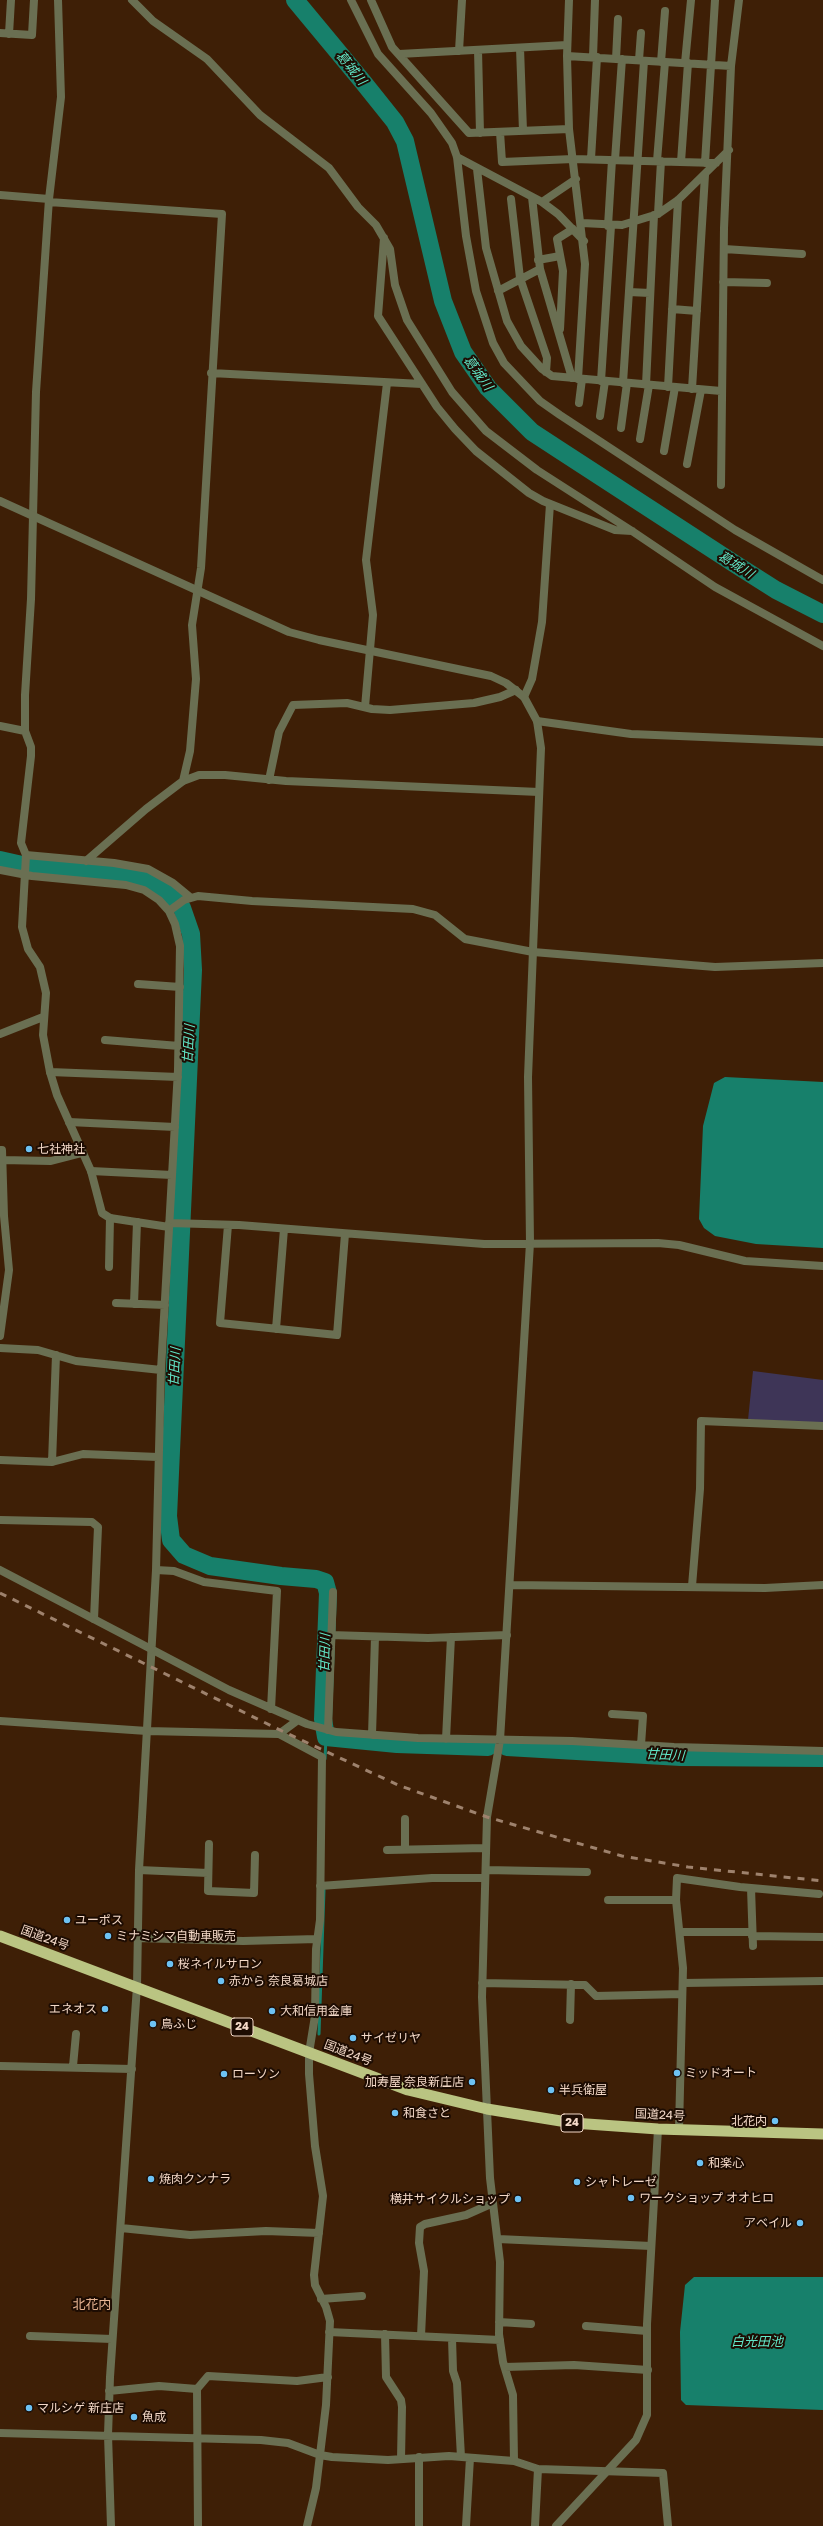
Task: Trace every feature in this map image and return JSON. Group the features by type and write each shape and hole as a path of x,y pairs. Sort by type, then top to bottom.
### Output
{"highway":[{"name":"国道24号","path":"0,1936 137,1986 408,2090 487,2109 573,2123 658,2129 823,2134"}],"street":[{"path":"9,34 11,0"},
{"path":"0,33 32,35 34,0"},
{"path":"58,0 61,97 49,200 36,384 25,731 31,747 21,843 26,857 22,914 24,939 40,967 46,993 42,1035 50,1072 69,1122 91,1172 102,1213 110,1218 170,1225 228,1225 484,1244 658,1243 679,1245 746,1261 823,1266"},
{"path":"132,0 148,17 207,59 260,115 329,168 356,204 384,235 390,249 400,304 406,320 452,392 468,411 501,444 536,470 632,531 715,587 823,646"},
{"path":"351,0 378,54 444,131 452,143 457,157 470,262 483,316 493,343 504,363 522,384 560,415 728,526 823,580"},
{"path":"370,0 392,47 469,133 569,129"},
{"path":"459,51 462,0"},
{"path":"569,0 567,46 569,129 582,223 585,264 577,379 579,404"},
{"path":"591,159 595,57 595,0"},
{"path":"682,162 691,0"},
{"path":"705,163 709,65 715,0"},
{"path":"721,485 724,249 729,150 731,66 739,0"},
{"path":"640,439 647,385 650,293 659,161 665,11"},
{"path":"600,416 619,59 618,19"},
{"path":"621,428 625,383 637,161 642,60 641,33"},
{"path":"399,54 567,46"},
{"path":"520,48 523,131"},
{"path":"478,50 480,133"},
{"path":"567,56 731,66"},
{"path":"500,132 502,162 573,158 716,163"},
{"path":"582,223 610,226 633,223 656,215 678,200 729,150"},
{"path":"457,157 477,169 542,202 573,229 584,241"},
{"path":"477,169 486,248 498,291 514,335 528,355 546,372 552,376 577,379 721,391"},
{"path":"692,389 705,175"},
{"path":"542,202 576,179"},
{"path":"0,195 222,214 198,592 192,625 196,679 190,751 183,781"},
{"path":"532,197 540,269 559,335 577,379"},
{"path":"512,199 520,278 547,358 546,372"},
{"path":"664,452 672,387 672,309 678,200"},
{"path":"559,335 563,271 557,239 573,229"},
{"path":"384,235 378,316 437,406 476,451 529,493 550,504 615,530 632,531"},
{"path":"724,249 802,254"},
{"path":"538,260 560,256"},
{"path":"498,291 520,278 540,269"},
{"path":"723,282 767,283"},
{"path":"629,292 650,293"},
{"path":"672,309 697,311"},
{"path":"211,374 422,384"},
{"path":"365,708 373,604 366,560 387,383"},
{"path":"687,464 701,390"},
{"path":"0,501 289,632 370,651 491,676 516,690 524,697 537,721 540,748 539,792 528,1077 530,1243 500,1740 487,1817 482,1983 487,2109 493,2203 498,2239 500,2340 505,2367 513,2394 514,2461"},
{"path":"524,697 532,679 541,628 550,504"},
{"path":"269,780 279,732 293,705 346,703 365,708 390,710 474,703 500,697 516,690"},
{"path":"537,721 630,734 823,742"},
{"path":"0,726 25,731"},
{"path":"86,861 146,809 183,781 199,775 212,774 269,780 539,792"},
{"path":"26,857 86,861 148,869 167,879 187,899"},
{"path":"0,870 126,885 144,890 171,909 180,946 178,1077 161,1370 156,1570 139,1870 137,1986 109,2391 108,2435 111,2526"},
{"path":"171,909 187,899 413,909 435,914 465,939 533,952 715,967 823,963"},
{"path":"138,984 180,987"},
{"path":"0,1034 43,1017"},
{"path":"105,1040 179,1046"},
{"path":"50,1072 178,1077"},
{"path":"69,1122 175,1127"},
{"path":"0,1150 2,1150 4,1216 9,1270 0,1336"},
{"path":"2,1160 51,1161 82,1153"},
{"path":"91,1172 172,1175"},
{"path":"109,1267 110,1218"},
{"path":"134,1304 137,1222"},
{"path":"228,1225 220,1323 337,1335 345,1234"},
{"path":"276,1329 284,1229"},
{"path":"116,1303 165,1305"},
{"path":"0,1348 38,1350 89,1363 161,1370"},
{"path":"52,1462 56,1355"},
{"path":"692,1586 700,1489 702,1421 823,1426"},
{"path":"0,1460 52,1462 83,1454 158,1457"},
{"path":"0,1520 92,1522 98,1527 94,1619"},
{"path":"0,1570 198,1675 317,1728 372,1735 446,1739 823,1751"},
{"path":"156,1570 174,1571 204,1582 277,1591 272,1709"},
{"path":"510,1585 764,1588 823,1585"},
{"path":"328,1730 330,1635 333,1592"},
{"path":"330,1635 375,1637 451,1637 507,1635"},
{"path":"372,1735 375,1637"},
{"path":"446,1739 451,1637"},
{"path":"612,1714 643,1716 641,1745"},
{"path":"279,1734 298,1720"},
{"path":"0,1721 147,1731 279,1734 322,1757 324,1886 317,1939 315,2016 309,2053 311,2113 323,2196 314,2275 315,2285 329,2314 329,2332 328,2378 320,2455 316,2488 307,2526"},
{"path":"405,1819 405,1850"},
{"path":"209,1844 208,1891 254,1893 255,1855"},
{"path":"387,1850 485,1848"},
{"path":"139,1870 208,1873"},
{"path":"324,1886 485,1874 587,1872"},
{"path":"679,2129 683,1983 680,1932 676,1900 677,1878 751,1888 819,1894"},
{"path":"751,1888 753,1908 753,1946"},
{"path":"608,1900 676,1900"},
{"path":"680,1932 823,1937"},
{"path":"138,1938 243,1941 317,1939"},
{"path":"683,1983 823,1981"},
{"path":"482,1983 585,1985 596,1996 682,1994"},
{"path":"570,2020 571,1984"},
{"path":"73,2066 76,2034"},
{"path":"0,2066 64,2069 73,2066 132,2069"},
{"path":"556,2526 636,2440 644,2428 649,2400 647,2331 658,2129"},
{"path":"421,2336 424,2271 419,2243 420,2228 425,2224 471,2214 493,2203"},
{"path":"121,2228 190,2235 266,2231 319,2233"},
{"path":"498,2239 651,2246"},
{"path":"321,2299 362,2296"},
{"path":"499,2322 531,2324"},
{"path":"586,2326 647,2331"},
{"path":"329,2332 500,2340"},
{"path":"385,2334 386,2376 401,2400 402,2406 401,2459"},
{"path":"30,2336 112,2339"},
{"path":"452,2338 453,2372 457,2383 466,2458 466,2526"},
{"path":"505,2367 574,2365 648,2370"},
{"path":"198,2526 197,2389 208,2376 298,2381 328,2378"},
{"path":"109,2391 154,2386 197,2389"},
{"path":"0,2433 197,2438 288,2443 320,2455 368,2460 419,2457 466,2458 514,2461 538,2469 608,2470 663,2473 668,2526"},
{"path":"419,2457 419,2526"},
{"path":"535,2526 538,2469"}],"shaded area":[{"path":"753,1371 823,1380 823,1424 748,1420"}],"water":[{"path":"725,1077 823,1082 823,1248 756,1244 715,1236 704,1228 699,1219 703,1126 714,1083"},
{"name":"白光田池","path":"694,2277 823,2277 823,2410 686,2405 681,2400 680,2332 685,2285"}],"waterway":[{"name":"葛城川","path":"295,0 395,122 405,141 443,301 463,352 488,388 532,432 776,590 823,614"},
{"name":"甘田川","path":"0,860 31,867 141,878 163,888 172,896 182,908 191,934 193,970 168,1516 171,1540 184,1555 210,1566 281,1576 316,1579 325,1582 328,1593 323,1719 326,1737 397,1744 488,1747"},
{"path":"325,1759 326,1737"},
{"name":"甘田川","path":"507,1747 681,1757 823,1758"},
{"path":"319,2034 324,1890"}],"railway":[{"path":"0,1593 282,1731 398,1785 487,1817 622,1856 688,1867 823,1881"}],"place":[{"name":"七社神社","path":"29,1149"},
{"name":"ユーポス","path":"67,1920"},
{"name":"ミナミシマ自動車販売","path":"108,1936"},
{"name":"桜ネイルサロン","path":"170,1964"},
{"name":"赤から 奈良葛城店","path":"221,1981"},
{"name":"エネオス","path":"105,2009"},
{"name":"大和信用金庫","path":"272,2011"},
{"name":"鳥ふじ","path":"153,2024"},
{"name":"サイゼリヤ","path":"353,2038"},
{"name":"ミッドオート","path":"677,2073"},
{"name":"ローソン","path":"224,2074"},
{"name":"加寿屋 奈良新庄店","path":"472,2082"},
{"name":"半兵衛屋","path":"551,2090"},
{"name":"和食さと","path":"395,2113"},
{"name":"北花内","path":"775,2121"},
{"name":"和楽心","path":"700,2163"},
{"name":"焼肉クンナラ","path":"151,2179"},
{"name":"シャトレーゼ","path":"577,2182"},
{"name":"ワークショップ オオヒロ","path":"631,2198"},
{"name":"横井サイクルショップ","path":"518,2199"},
{"name":"アベイル","path":"800,2223"},
{"name":"マルシゲ 新庄店","path":"29,2408"},
{"name":"魚成","path":"134,2417"}],"district":[{"name":"北花内","path":"92,2305"}]}
